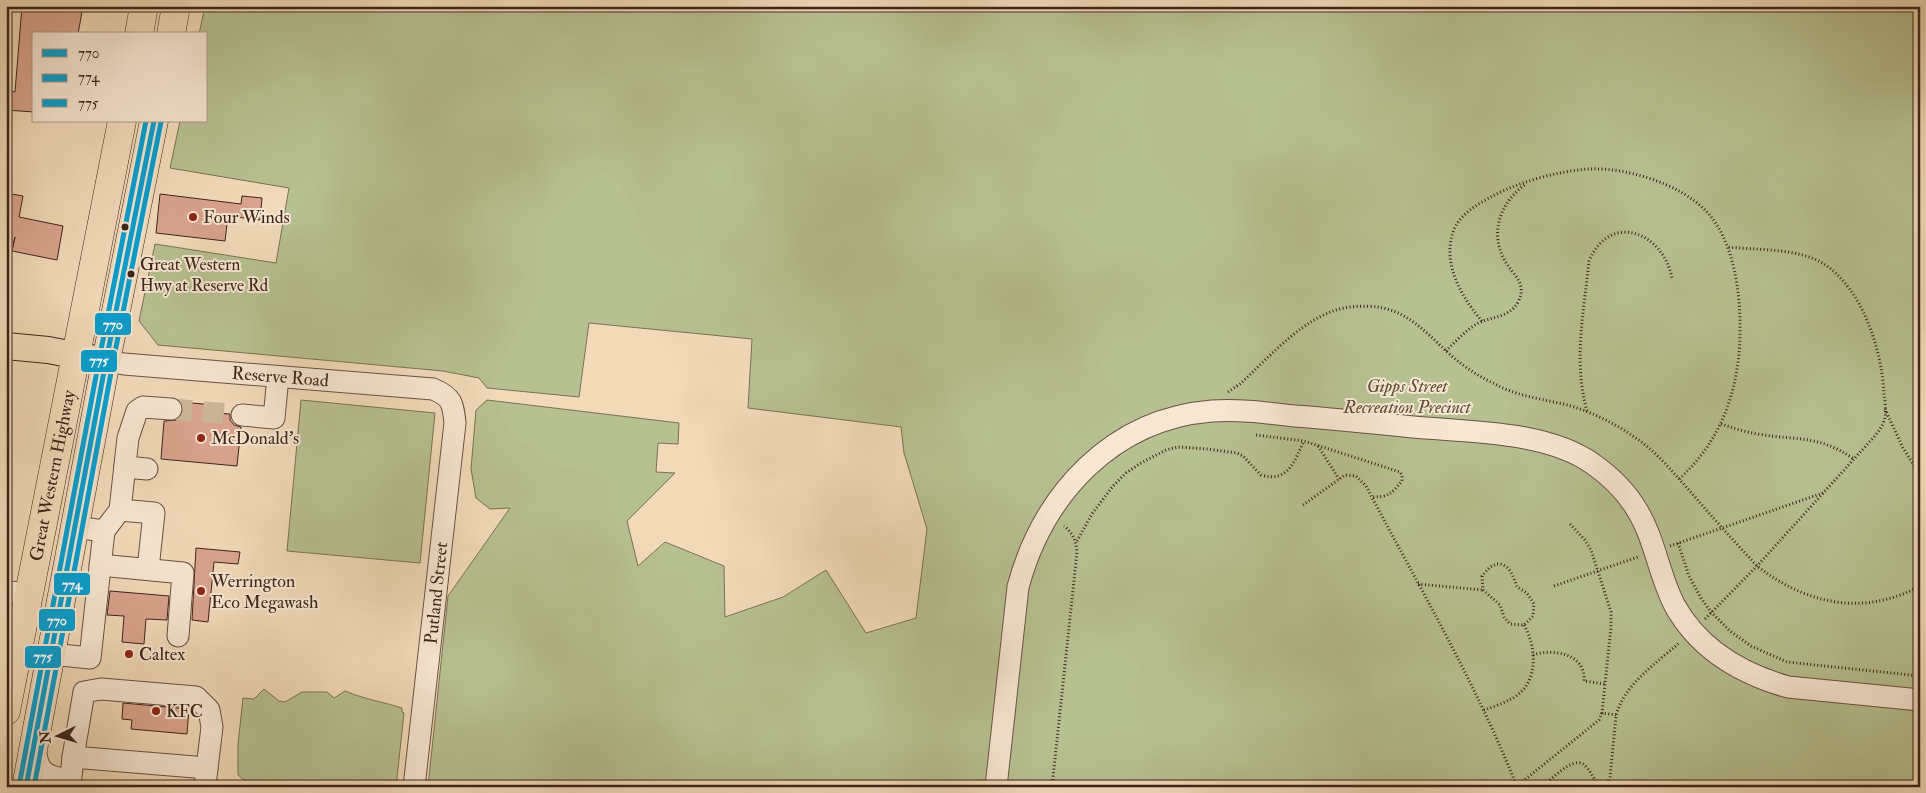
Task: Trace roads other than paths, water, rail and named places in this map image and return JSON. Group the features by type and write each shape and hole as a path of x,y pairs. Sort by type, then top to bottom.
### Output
{"highway":[{"path":"139,32 144,6"},
{"path":"171,32 176,6"},
{"name":"Great Western Highway","path":"6,712 18,593 76,355 122,122"},
{"name":"Great Western Highway","path":"26,787 106,361 154,122"}],"main road":[{"path":"6,346 48,350 106,361"}],"street":[{"name":"Reserve Road","path":"106,361 433,389 446,394 450,401"},
{"path":"242,415 274,418 278,377"},
{"name":"Putland Street","path":"414,787 455,422 454,408 450,401"},
{"path":"51,654 90,658 104,531 120,510 125,467 137,446 149,407 171,409"},
{"path":"996,787 1018,587 1024,564 1047,515 1077,476 1102,454 1123,440 1167,419 1189,414 1233,410 1532,439 1557,445 1578,454 1596,465 1627,495 1638,511 1675,605 1692,630 1714,652 1730,663 1768,682 1788,687 1920,700"},
{"path":"125,467 147,469"},
{"path":"120,510 154,513 148,569"},
{"path":"75,527 104,531"},
{"path":"100,565 183,573 178,636"},
{"path":"35,736 36,759 44,774 70,783 81,758 94,700 101,689 196,697 209,710 212,728 206,778 81,758"}],"tunnel":[{"path":"171,409 242,415"}],"place":[{"name":"Four Winds","path":"193,217"},
{"name":"Great Western Hwy at Reserve Rd","path":"131,274"},
{"name":"McDonald's","path":"201,438"},
{"name":"Werrington Eco Megawash","path":"201,591"},
{"name":"Caltex","path":"129,654"},
{"name":"KFC","path":"156,711"}],"park label":[{"name":"Gipps Street Recreation Precinct","path":"1407,396"}]}
